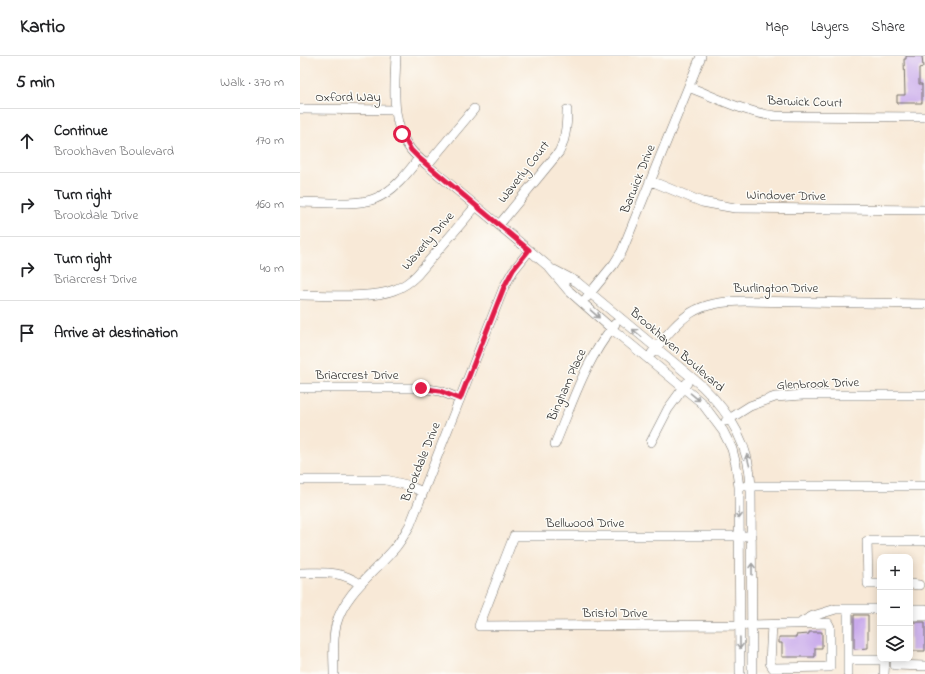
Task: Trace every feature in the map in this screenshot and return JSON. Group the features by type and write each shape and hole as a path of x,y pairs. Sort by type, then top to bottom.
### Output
{"street":[{"name":"Brookhaven Boulevard","path":"396,56 396,110 398,126 411,150 548,266 569,291 612,329 702,403 719,425 732,449 739,487 740,674"},
{"name":"Barwick Drive","path":"583,303 614,264 622,251 701,56"},
{"name":"Barwick Court","path":"689,86 743,108 762,114 776,116 925,117"},
{"path":"427,165 474,109"},
{"name":"Oxford Way","path":"300,110 396,110"},
{"name":"Waverly Court","path":"499,225 559,152 564,141 567,123 567,110"},
{"path":"300,202 354,202 373,199 396,185 419,158"},
{"name":"Windover Drive","path":"651,181 702,202 735,208 925,210"},
{"name":"Waverly Drive","path":"300,295 368,295 395,290 410,282 418,275 476,206"},
{"name":"Brookdale Drive","path":"334,674 334,641 336,624 343,609 360,584 400,541 410,525 504,287 513,270 529,250"},
{"name":"Brookhaven Boulevard","path":"548,266 577,282 712,395 730,418 742,440 750,468 752,486 752,674"},
{"name":"Burlington Drive","path":"648,358 682,318 704,306 720,302 746,300 925,304"},
{"name":"Bingham Place","path":"555,444 583,375 597,348 620,319"},
{"path":"651,442 668,409 691,378"},
{"name":"Briarcrest Drive","path":"300,388 421,388 440,391 460,399"},
{"name":"Glenbrook Drive","path":"719,425 759,402 775,397 803,395 925,395"},
{"path":"300,480 386,480 407,485 423,492"},
{"path":"739,487 925,486"},
{"name":"Bellwood Drive","path":"479,626 514,536 752,536"},
{"path":"877,584 868,584 867,541 925,541"},
{"path":"300,573 340,574 353,579 360,584"},
{"path":"740,597 752,597"},
{"path":"799,624 813,616 836,609 877,609"},
{"path":"848,609 848,674"},
{"path":"913,609 925,609"},
{"path":"913,616 925,616"},
{"name":"Bristol Drive","path":"479,626 752,625 828,623 830,627 830,668 825,671"},
{"path":"772,624 770,663 773,668 825,671"},
{"path":"848,660 877,659"},
{"path":"884,674 885,662"},
{"path":"896,662 895,665 925,666"}],"building":[{"path":"906,56 922,56 923,67 919,68 919,84 922,84 922,103 897,103 897,95 905,95 904,59 906,59"},
{"path":"854,615 868,615 868,648 854,649"},
{"path":"913,622 925,622 925,651 913,651"},
{"path":"809,632 822,632 822,648 815,648 815,657 782,657 782,643 779,643 779,637 796,637 796,635 809,634"}],"route":[{"path":"402,134 405,142 419,158 529,250 513,270 504,287 460,399 440,391 421,388"}]}
